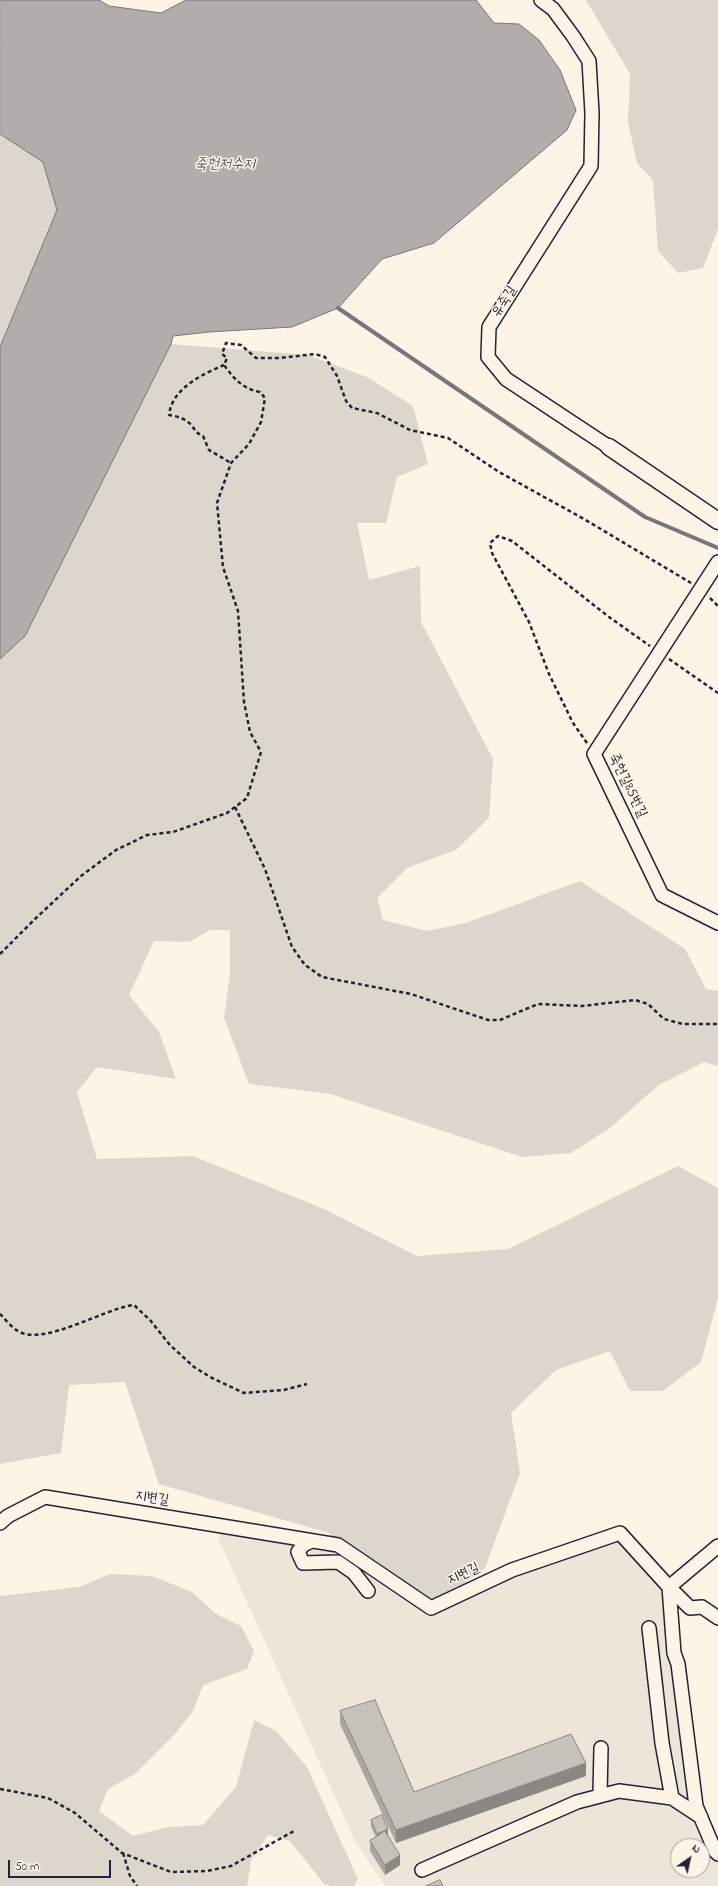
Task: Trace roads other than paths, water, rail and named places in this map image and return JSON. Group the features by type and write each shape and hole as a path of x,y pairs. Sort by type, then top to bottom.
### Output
{"street":[{"name":"유죽길","path":"541,0 552,10 573,36 589,61 592,113 591,166 489,327 488,357 506,379 609,447 718,522"},
{"name":"죽헌길85번길","path":"718,562 594,754 662,895 718,923"},
{"name":"지변길","path":"0,1523 8,1516 45,1497 338,1545 430,1608 512,1570 620,1533 669,1587"},
{"path":"312,1541 303,1545 298,1552 303,1563 338,1562 354,1573 368,1591"},
{"path":"669,1587 718,1546"},
{"path":"669,1587 690,1608 702,1607 718,1618"},
{"path":"669,1587 674,1653 678,1664 696,1806 715,1852 718,1854"},
{"path":"649,1628 662,1743 672,1798"},
{"path":"600,1795 601,1748"},
{"path":"422,1870 577,1802 619,1790 672,1798 701,1817"}],"water":[{"name":"죽헌저수지","path":"0,0 99,0 109,6 161,13 186,0 476,0 494,23 519,24 539,40 560,70 576,110 567,130 434,243 382,259 338,308 292,327 209,332 173,336 171,344 25,636 0,659 0,347 57,210 43,162 0,134"}],"waterway":[{"path":"338,308 645,517 718,548"}]}
